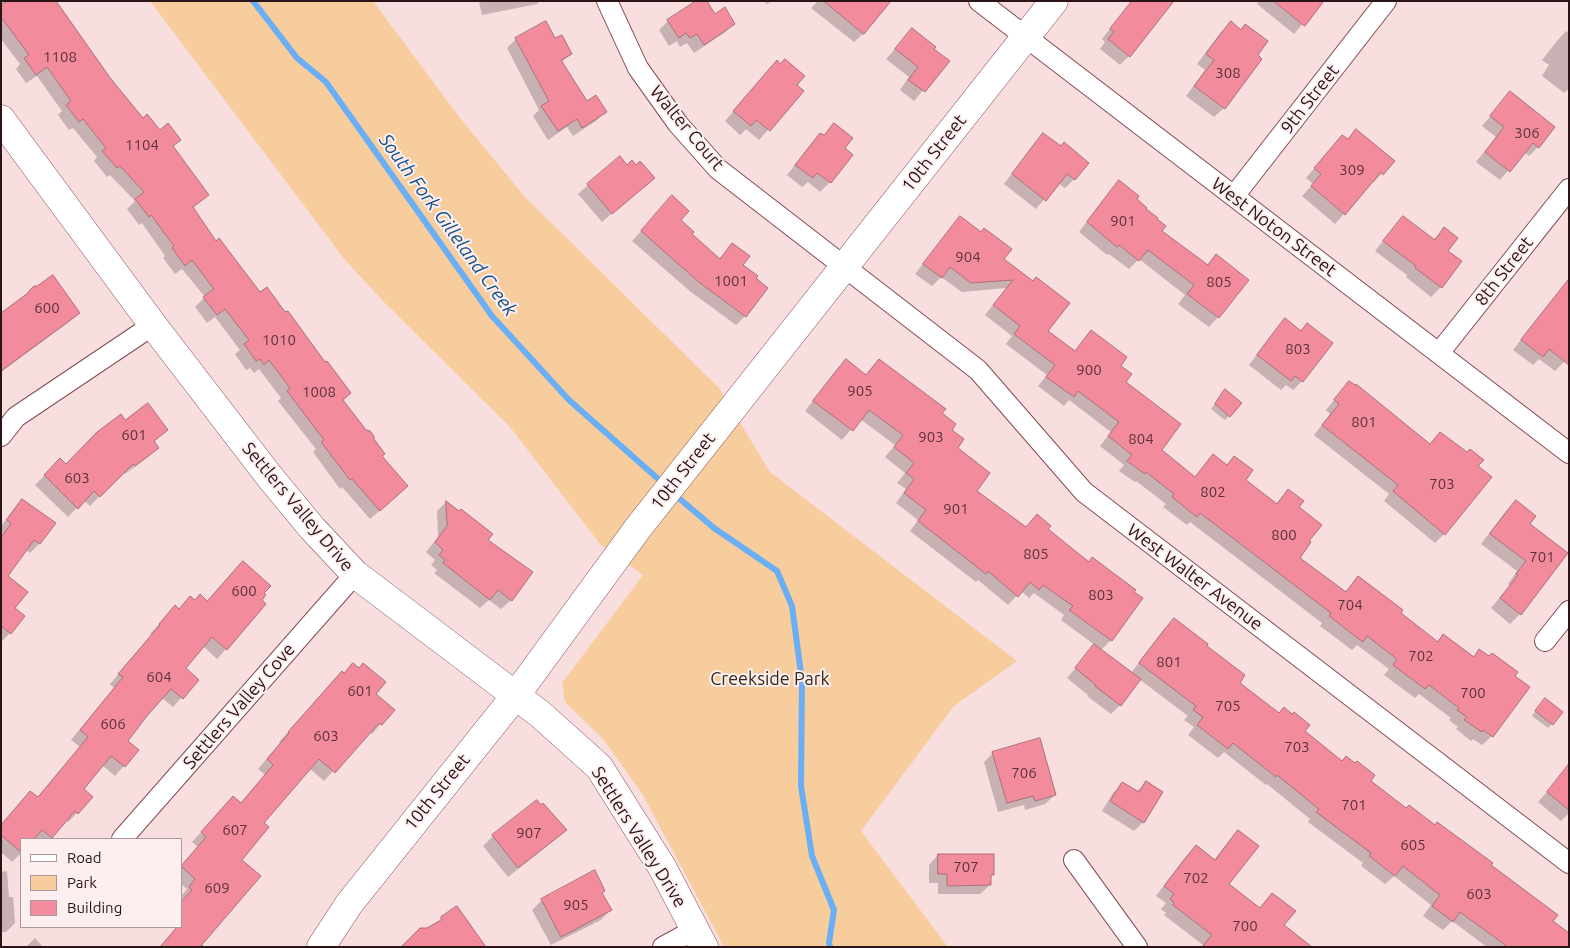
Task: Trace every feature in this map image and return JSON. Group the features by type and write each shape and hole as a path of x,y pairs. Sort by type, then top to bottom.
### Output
{"street":[{"name":"Walter Court","path":"607,1 638,68 678,124 718,169 845,267"},
{"name":"West Noton Street","path":"979,1 1569,453"},
{"name":"10th Street","path":"321,947 349,904 516,695 644,521 1054,1"},
{"name":"9th Street","path":"1234,196 1386,1"},
{"name":"Settlers Valley Drive","path":"1,120 153,324 269,476 312,528 355,574 540,714 598,767 662,867 700,938"},
{"name":"8th Street","path":"1439,354 1569,189"},
{"name":"West Walter Avenue","path":"845,267 978,370 1084,492 1569,863"},
{"path":"1,436 16,416 153,324"},
{"name":"Settlers Valley Cove","path":"123,838 355,574"},
{"path":"1546,641 1569,611"},
{"path":"1074,860 1137,947"},
{"path":"663,947 700,938"}],"green space":[{"name":"Creekside Park","path":"150,1 373,1 460,118 525,197 719,388 770,472 1017,661 954,706 861,831 948,947 724,947 643,795 603,739 565,702 562,683 643,575 600,544 510,427 384,302 345,260"}],"building":[{"path":"8,1 56,1 111,79 143,118 147,114 160,130 168,123 181,140 173,146 209,195 193,207 216,241 219,238 260,292 267,287 285,312 288,311 325,362 327,361 351,393 343,400 366,430 370,431 374,436 374,439 385,454 382,456 408,486 380,511 352,479 350,480 321,442 324,440 287,391 290,388 269,360 264,365 260,359 256,361 244,344 249,340 225,309 217,315 203,297 214,289 192,260 185,266 172,248 174,246 151,215 149,217 135,199 144,192 120,166 117,168 102,151 106,148 83,119 79,122 66,105 71,101 47,67 36,75 24,58 29,55 1,17 1,6"},
{"path":"696,1 707,1 715,14 725,7 735,24 704,45 697,34 690,38 686,33 679,38 667,20"},
{"path":"824,1 891,1 864,34"},
{"path":"1132,1 1174,1 1130,57 1108,39 1114,32 1110,29"},
{"path":"1274,1 1324,1 1305,26"},
{"path":"546,21 555,38 562,35 572,54 561,60 587,101 596,95 607,112 582,128 577,119 558,131 541,106 549,101 515,38"},
{"path":"1231,21 1241,30 1245,24 1268,41 1258,55 1262,59 1225,109 1194,86 1214,60 1206,54"},
{"path":"912,28 950,61 925,92 908,80 918,67 895,49"},
{"path":"785,59 805,76 797,85 804,91 770,131 756,120 751,126 733,111 777,60 780,64"},
{"path":"1510,91 1555,127 1539,148 1533,143 1510,172 1485,152 1504,127 1490,116"},
{"path":"834,123 853,138 845,148 853,155 831,183 817,173 813,178 795,165 820,133 824,135"},
{"path":"1356,129 1395,161 1383,175 1381,172 1345,215 1311,186 1321,174 1314,168 1342,135 1348,139"},
{"path":"1043,133 1061,146 1064,142 1089,163 1075,180 1067,174 1046,201 1012,174"},
{"path":"620,156 627,165 632,160 636,165 640,161 655,178 612,214 587,184"},
{"path":"1119,180 1139,196 1137,199 1146,209 1166,226 1162,231 1208,265 1216,254 1249,280 1219,318 1187,294 1194,285 1148,250 1139,261 1119,245 1117,247 1087,222"},
{"path":"672,195 689,211 681,220 694,232 692,234 720,259 732,243 750,256 743,265 758,276 756,278 768,288 746,317 700,283 641,231"},
{"path":"960,216 981,232 984,228 1012,249 1004,259 1033,281 1036,277 1070,303 1048,331 1075,351 1091,330 1127,357 1121,366 1132,374 1126,382 1181,424 1162,450 1195,477 1213,454 1227,465 1234,456 1253,470 1246,480 1277,504 1288,489 1304,501 1299,507 1322,525 1309,541 1311,542 1300,558 1346,592 1358,576 1403,610 1401,613 1438,642 1443,634 1474,657 1479,649 1489,656 1492,653 1518,672 1515,676 1530,687 1493,737 1464,720 1467,717 1457,710 1459,708 1429,685 1425,689 1393,665 1397,659 1367,636 1363,642 1329,616 1331,613 1200,513 1197,517 1172,497 1174,494 1146,472 1145,474 1127,461 1132,455 1108,436 1119,422 1078,391 1074,397 1046,377 1055,365 1014,334 1020,326 993,305 1013,280 971,283 950,267 942,278 923,264"},
{"path":"1403,216 1435,240 1444,227 1458,238 1448,251 1462,261 1442,288 1383,241"},
{"path":"53,275 80,313 1,371 1,313 28,293 34,286 37,286"},
{"path":"1569,279 1569,365 1549,349 1543,357 1521,340"},
{"path":"1285,318 1301,331 1307,323 1333,343 1303,382 1295,376 1291,381 1257,355"},
{"path":"846,359 866,375 879,359 946,409 942,413 956,424 952,430 964,439 958,448 990,473 977,491 1026,527 1037,514 1051,526 1048,529 1089,562 1092,557 1136,590 1134,592 1143,598 1112,641 1069,610 1073,606 1043,585 1039,590 1030,582 1018,597 988,571 986,574 918,521 926,510 904,493 914,479 906,473 914,463 894,447 903,435 869,410 853,431 813,401"},
{"path":"1349,381 1356,384 1430,444 1440,432 1467,452 1470,449 1484,460 1478,466 1492,477 1445,535 1393,491 1398,485 1322,425 1339,404 1334,400"},
{"path":"1225,389 1242,403 1230,417 1215,404"},
{"path":"148,403 168,430 154,441 159,448 135,466 133,464 100,497 94,491 78,509 44,475 60,458 66,464 97,432 121,414 125,420"},
{"path":"22,499 56,523 40,544 34,540 8,576 28,592 15,608 25,616 11,634 1,626 1,537 11,524 7,520"},
{"path":"1516,500 1536,516 1530,524 1568,553 1521,615 1500,598 1518,575 1516,574 1526,561 1490,534"},
{"path":"446,501 459,511 461,509 493,534 488,540 533,572 512,601 498,590 490,600 443,563 445,560 439,555 443,550 435,542 447,526"},
{"path":"243,561 271,586 264,593 266,595 262,600 266,604 227,650 212,637 186,668 199,680 183,699 171,689 146,717 128,741 139,750 125,767 111,756 84,789 93,797 78,814 75,811 52,838 42,830 35,838 20,838 20,851 1,835 1,825 30,791 38,797 88,737 80,730 123,677 118,674 175,605 179,609 190,596 195,600 200,594 207,601"},
{"path":"1174,618 1245,675 1240,683 1279,713 1284,707 1292,714 1294,712 1310,725 1305,731 1342,761 1346,756 1355,763 1357,761 1375,775 1371,781 1406,808 1409,805 1435,825 1437,822 1493,863 1491,865 1558,915 1553,921 1569,933 1569,947 1508,947 1460,912 1453,922 1432,906 1440,895 1403,866 1395,876 1369,856 1371,853 1316,812 1319,809 1277,775 1276,777 1233,743 1228,749 1197,725 1203,717 1193,710 1196,706 1139,663"},
{"path":"1094,644 1141,679 1121,706 1075,668"},
{"path":"353,663 359,668 363,663 386,682 376,694 395,710 382,725 379,723 335,773 319,759 264,823 269,827 242,860 261,876 200,947 160,947 176,928 182,928 182,901 192,890 189,887 195,879 182,865 206,837 201,832 233,796 241,803 273,765 267,759 288,732 342,671 344,673"},
{"path":"1545,698 1563,712 1553,725 1535,711"},
{"path":"1040,738 1056,795 1035,801 1033,796 1007,803 992,752"},
{"path":"1569,764 1569,810 1547,792"},
{"path":"1146,781 1163,792 1144,823 1110,801 1122,782 1139,792"},
{"path":"537,800 541,805 543,803 567,830 518,868 492,835"},
{"path":"1238,830 1259,846 1229,884 1260,908 1272,893 1296,911 1284,925 1312,947 1202,947 1212,935 1173,905 1174,903 1170,899 1174,894 1164,886 1196,845 1215,860"},
{"path":"938,854 994,854 994,875 991,875 991,885 947,886 947,874 938,874"},
{"path":"595,870 605,891 602,893 612,910 561,937 541,899"},
{"path":"457,906 486,947 401,947 420,928 427,928 441,920 441,917"}],"waterway":[{"name":"South Fork Gilleland Creek","path":"253,1 297,58 326,82 492,316 569,400 665,485"},
{"name":"South Fork Gilleland Creek","path":"674,494 714,528 777,571 792,606 802,681 801,786 812,856 834,910 830,947"}]}
